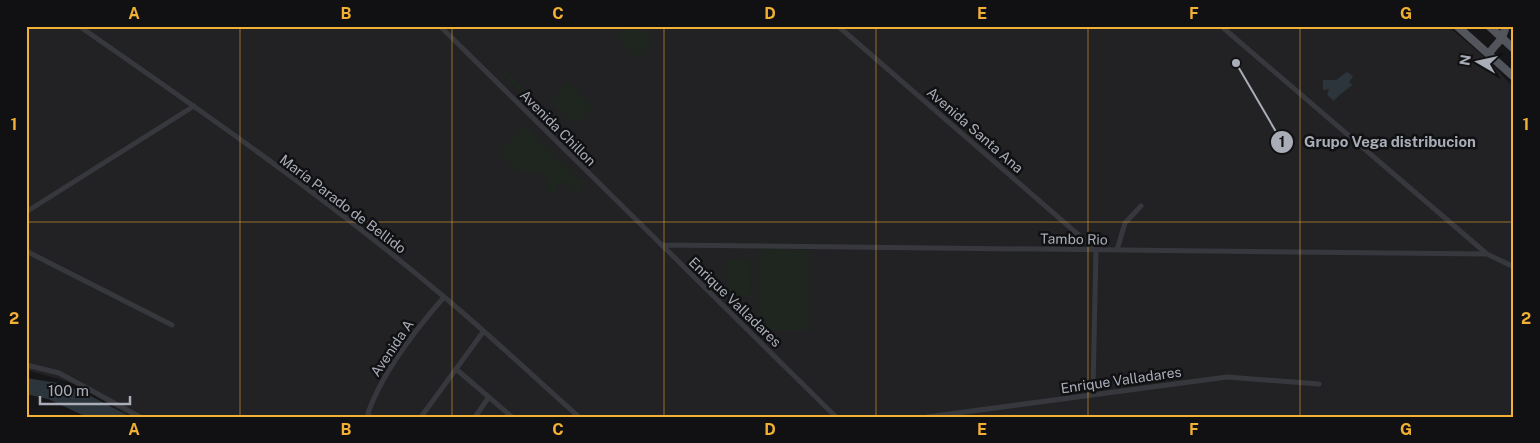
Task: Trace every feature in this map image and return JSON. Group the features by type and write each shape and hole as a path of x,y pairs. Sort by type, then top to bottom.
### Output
{"main road":[{"path":"1456,26 1489,53 1514,77"},
{"path":"1489,26 1514,49"},
{"path":"1489,53 1502,38 1506,26"}],"street":[{"name":"María Parado de Bellido","path":"79,26 194,106 378,244 444,297 579,417"},
{"name":"Avenida Chillon","path":"440,26 661,245"},
{"name":"Avenida Santa Ana","path":"838,26 1096,250"},
{"path":"1221,26 1487,254 1514,267"},
{"path":"26,212 194,106"},
{"path":"1117,250 1125,223 1141,206"},
{"name":"Tambo Rio","path":"661,245 1487,254"},
{"name":"Enrique Valladares","path":"661,245 836,417"},
{"path":"1093,389 1096,250"},
{"path":"26,251 172,325"},
{"name":"Avenida A","path":"370,417 368,413 376,392 426,317 444,297"},
{"path":"421,417 483,332"},
{"path":"26,365 59,373 140,417"},
{"path":"456,369 512,417"},
{"name":"Enrique Valladares","path":"927,417 1227,377 1319,384"},
{"path":"475,417 489,397"}],"shaded area":[{"path":"26,26 1448,26 1489,61 1514,88 1514,417 131,417 73,383 26,370"},
{"path":"627,26 640,26 655,40 638,58 617,38"},
{"path":"505,70 528,92 524,95 502,74"},
{"path":"1347,72 1353,76 1349,83 1353,84 1334,101 1327,95 1329,89 1323,90 1323,80 1336,80"},
{"path":"567,82 594,106 576,125 550,101"},
{"path":"540,103 564,126 560,131 536,107"},
{"path":"525,126 585,185 576,195 563,180 550,195 543,188 549,180 538,172 534,175 528,171 519,172 515,170 500,151"},
{"path":"759,249 810,250 809,330 759,330"},
{"path":"727,259 750,259 751,295 727,296"},
{"path":"26,378 58,383 81,391 131,417 87,417 48,399 26,394"}],"place":[{"name":"Grupo Vega distribucion","path":"1236,63"}]}
